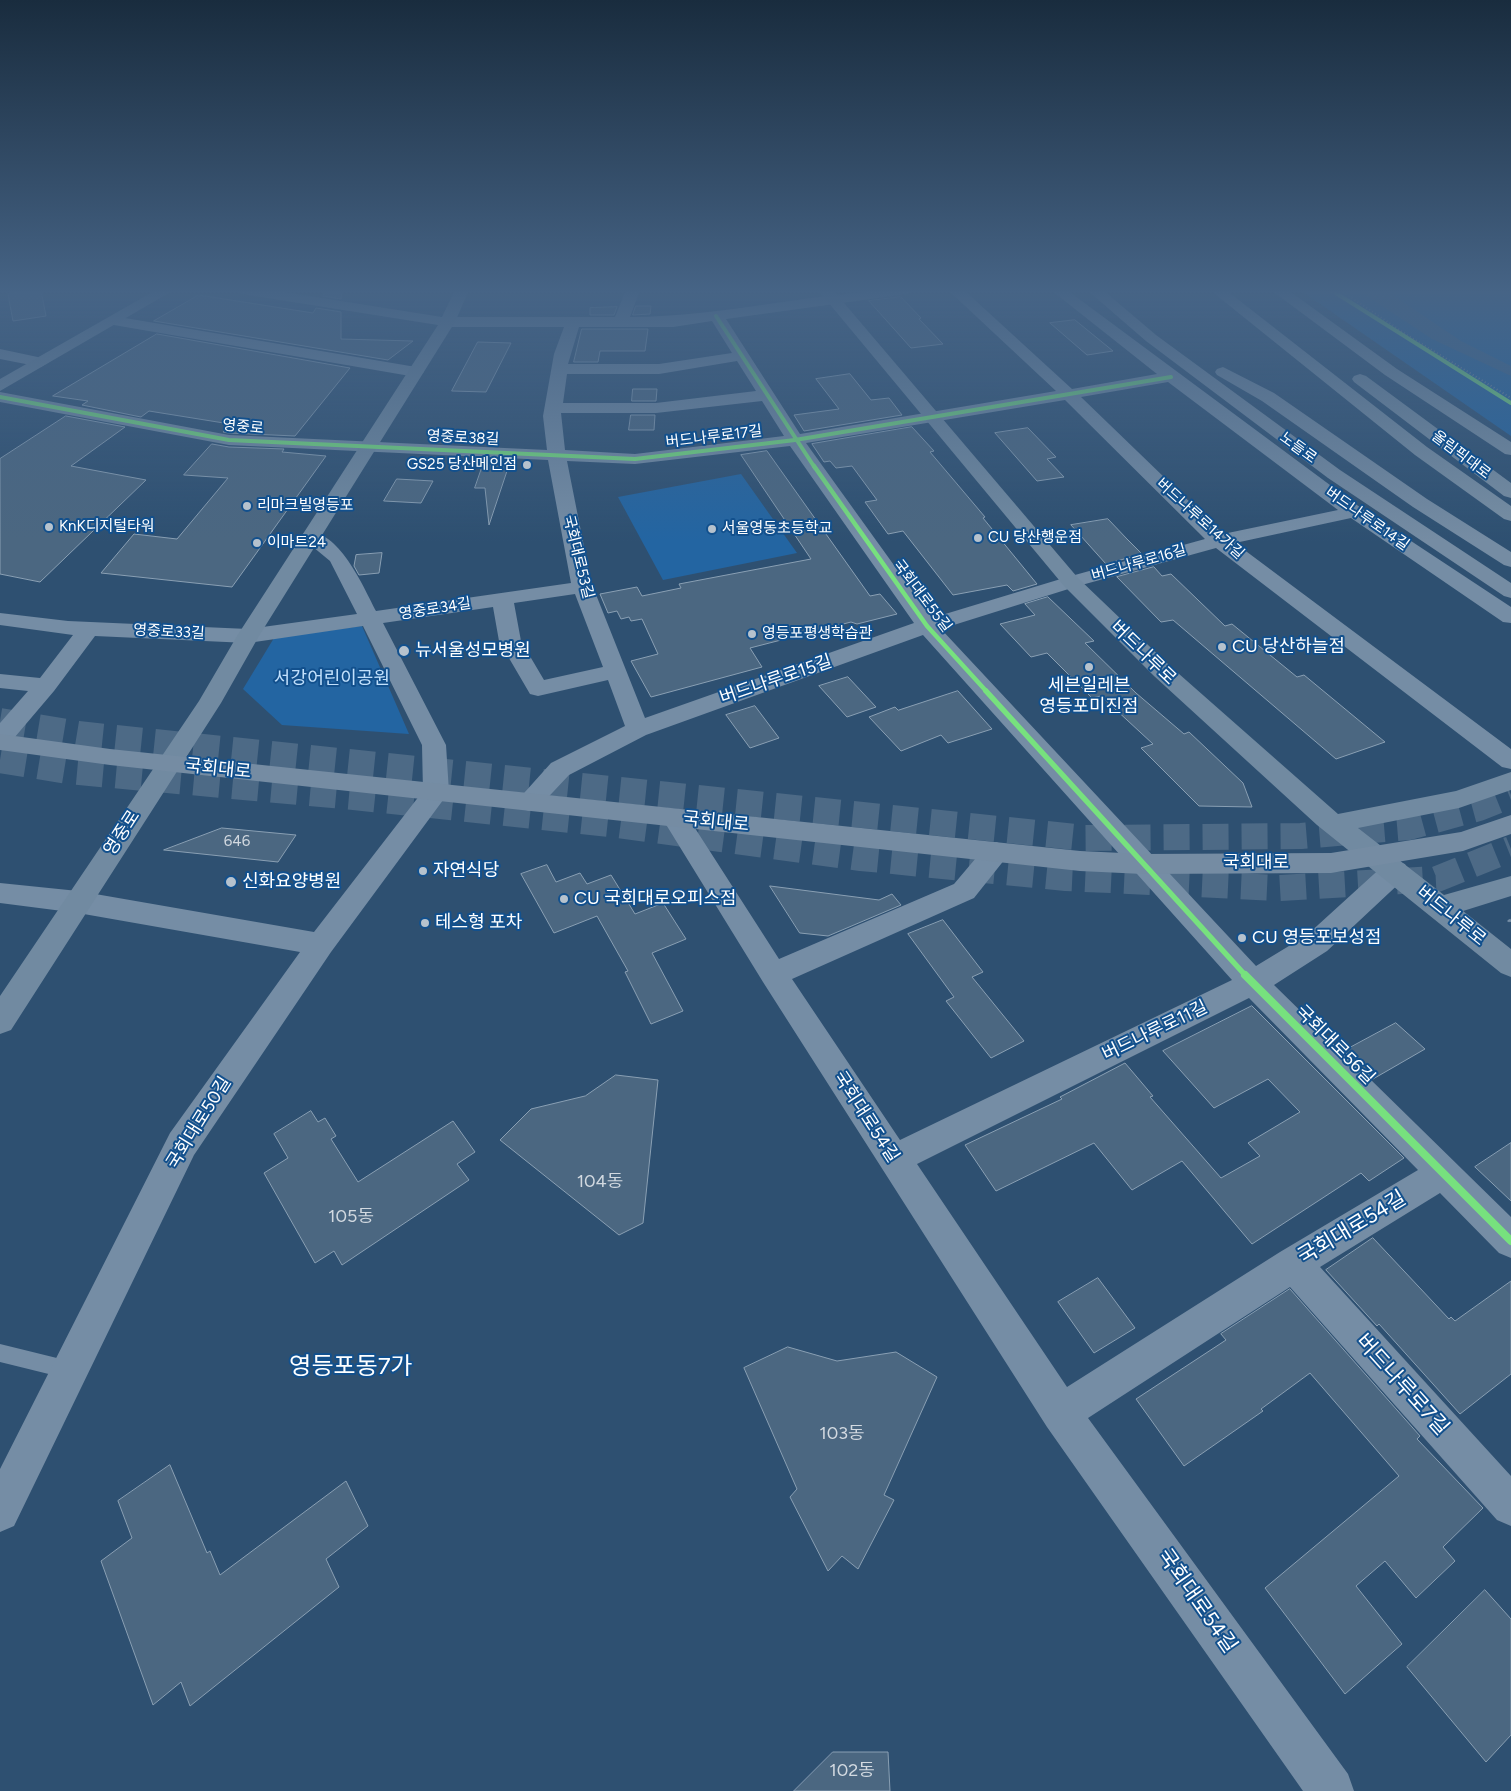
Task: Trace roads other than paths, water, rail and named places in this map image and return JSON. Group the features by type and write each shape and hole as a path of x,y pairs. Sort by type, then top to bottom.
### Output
{"highway":[{"path":"1324,374 1421,450 1511,515"},
{"name":"올림픽대로","path":"1354,374 1511,492"},
{"name":"올림픽대로","path":"1393,374 1511,450"}],"main road":[{"path":"0,386 21,374"},
{"name":"영중로","path":"0,1021 209,703 248,636 415,374"},
{"name":"버드나루로","path":"896,374 1071,582 1162,671 1333,824 1386,864 1511,965"},
{"name":"노들로","path":"1198,374 1334,474 1511,592"},
{"path":"1198,374 1223,404 1304,465 1384,522 1511,607"},
{"name":"노들로","path":"1225,374 1272,413 1394,500 1511,577"},
{"path":"1226,374 1268,397 1420,503 1511,561"},
{"name":"국회대로","path":"0,742 168,763 1080,861 1144,864 1386,864 1463,842 1511,824"},
{"path":"1333,824 1459,799 1511,782"},
{"path":"1440,907 1511,886"}],"street":[{"name":"국회대로53길","path":"559,374 552,416 556,455 583,587 638,729"},
{"name":"국회대로55길","path":"753,374 795,440 927,626 1144,864"},
{"name":"버드나루로14가길","path":"1046,374 1219,541 1511,762"},
{"name":"버드나루로14길","path":"1167,374 1354,512 1511,617"},
{"name":"버드나루로17길","path":"556,455 635,459 795,440 1171,377"},
{"path":"553,408 656,408 767,395"},
{"name":"영중로","path":"0,397 229,440 368,446"},
{"name":"영중로38길","path":"368,446 556,455"},
{"name":"버드나루로16길","path":"1071,582 1219,541 1354,512"},
{"path":"311,537 338,558 369,620"},
{"name":"버드나루로15길","path":"529,802 560,769 638,729 927,626 1071,582"},
{"name":"영중로34길","path":"248,636 369,620 583,587"},
{"path":"502,598 510,641 538,689 616,671"},
{"name":"영중로33길","path":"0,619 89,629 248,636"},
{"name":"영중로34길","path":"369,620 408,691 434,745 436,792"},
{"path":"0,738 46,686 89,629"},
{"path":"0,681 46,686"},
{"name":"국회대로50길","path":"0,1512 182,1144 321,944 436,792"},
{"name":"국회대로54길","path":"675,818 773,974 1061,1413 1331,1791"},
{"path":"773,974 964,891 996,852"},
{"name":"국회대로56길","path":"1144,864 1253,983 1511,1241"},
{"name":"버드나루로11길","path":"894,1159 1253,983 1317,943 1386,864"},
{"path":"0,893 78,902 321,944"},
{"name":"국회대로54길","path":"1061,1413 1293,1264 1442,1174"},
{"name":"버드나루로7길","path":"1293,1264 1511,1506"}],"lane":[{"path":"0,1353 69,1370"}],"tunnel":[{"path":"0,721 78,734 1085,838 1301,836 1409,827 1479,808 1511,795"},
{"path":"0,760 68,771 354,797 618,825 861,858 1066,878 1280,888 1437,879 1511,849"}],"place":[{"name":"GS25 당산메인점","path":"527,465"},
{"name":"리마크빌영등포","path":"247,506"},
{"name":"KnK디지털타워","path":"49,527"},
{"name":"서울영동초등학교","path":"712,529"},
{"name":"CU 당산행운점","path":"978,538"},
{"name":"이마트24","path":"257,543"},
{"name":"영등포평생학습관","path":"752,634"},
{"name":"CU 당산하늘점","path":"1222,647"},
{"name":"뉴서울성모병원","path":"404,651"},
{"name":"세븐일레븐 영등포미진점","path":"1089,667"},
{"name":"자연식당","path":"423,871"},
{"name":"신화요양병원","path":"231,882"},
{"name":"CU 국회대로오피스점","path":"564,899"},
{"name":"테스형 포차","path":"425,923"},
{"name":"CU 영등포보성점","path":"1242,938"}],"district":[{"name":"영등포동7가","path":"351,1367"}],"park label":[{"name":"서강어린이공원","path":"332,679"}]}
